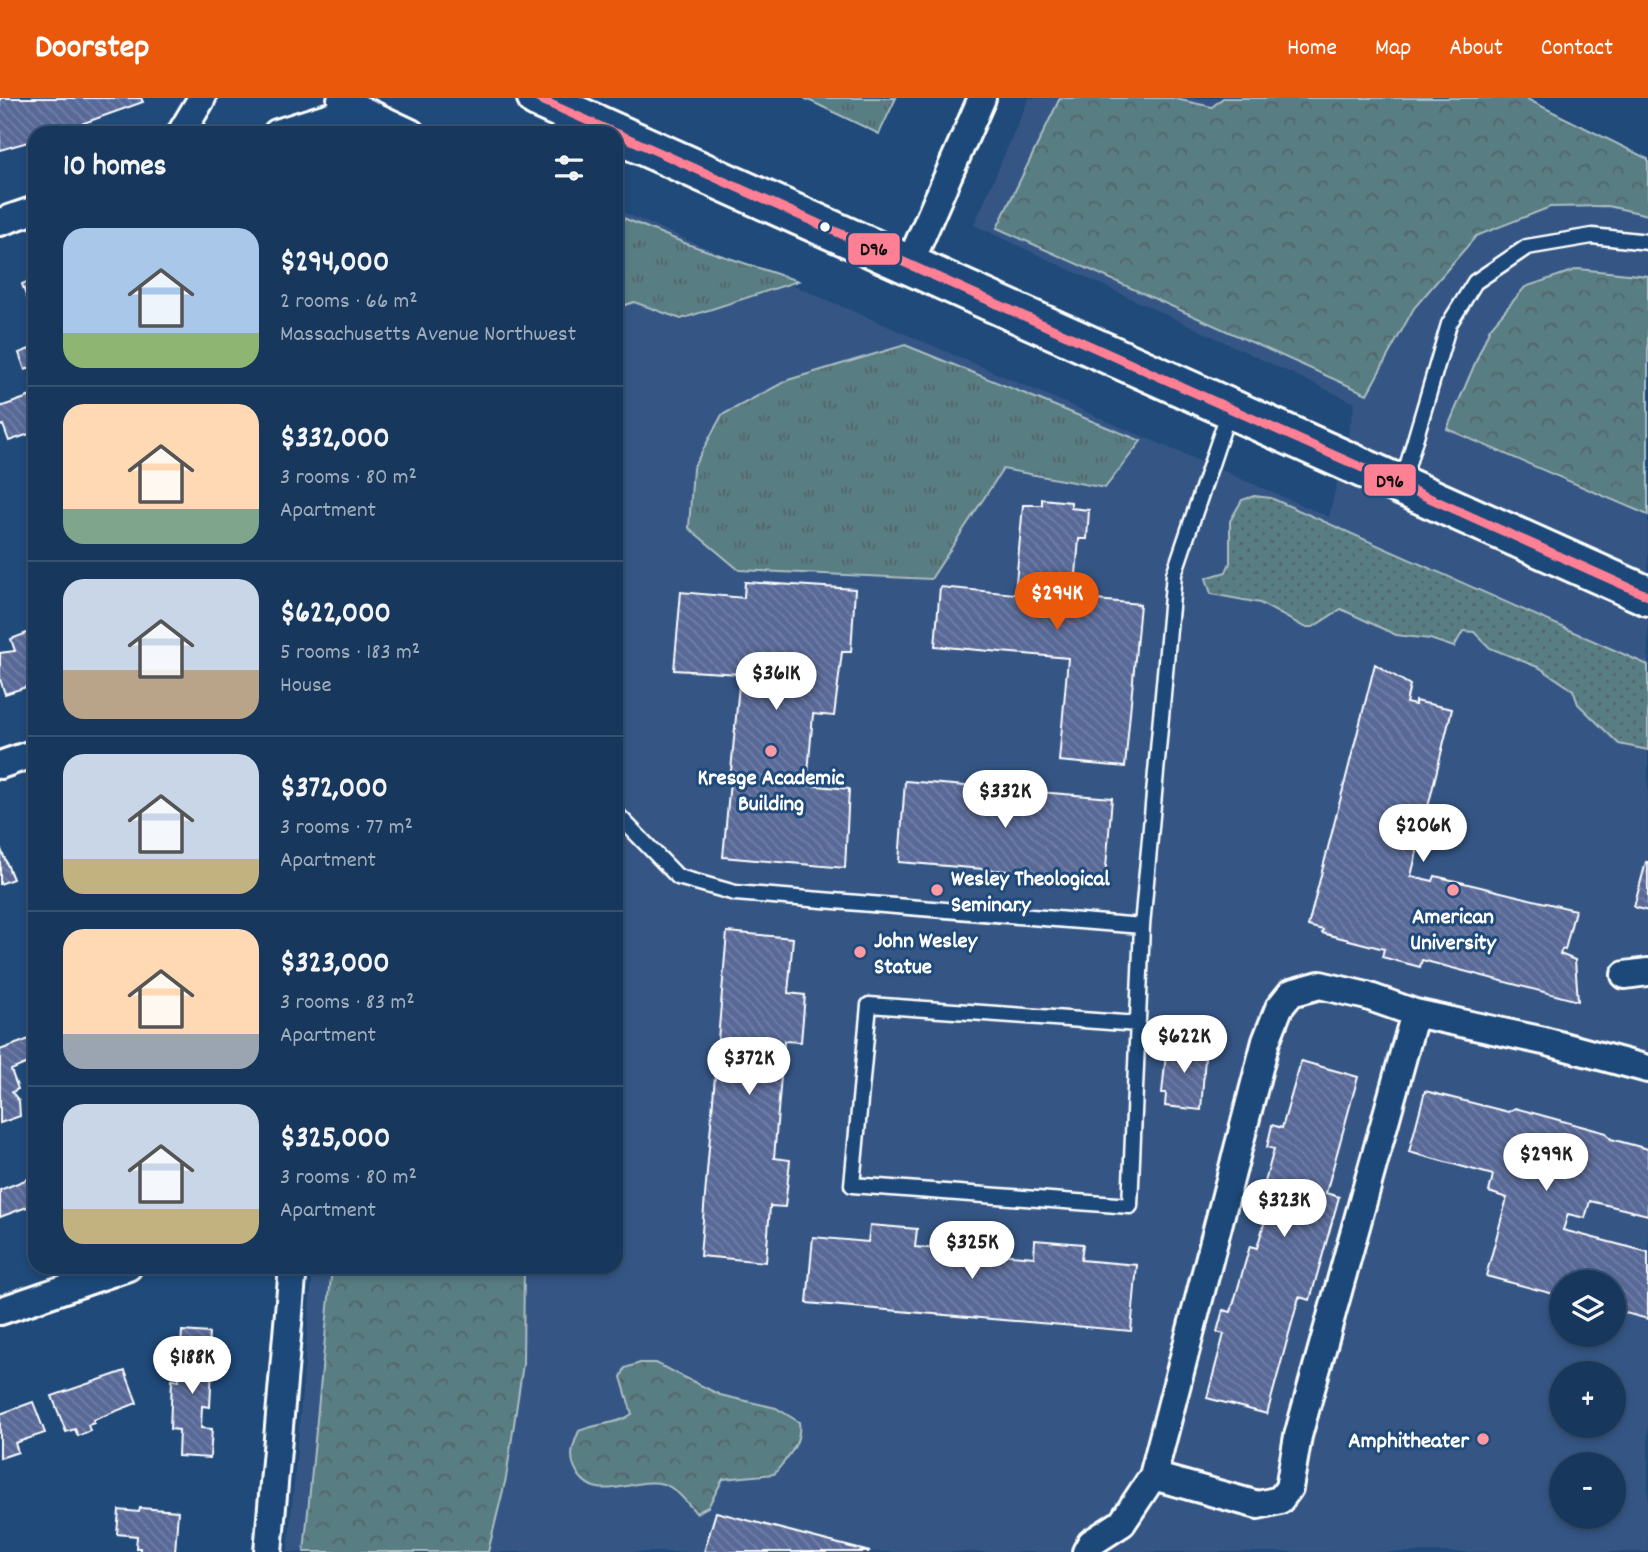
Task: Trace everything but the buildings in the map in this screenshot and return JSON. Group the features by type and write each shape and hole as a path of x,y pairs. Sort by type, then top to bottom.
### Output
{"main road":[{"path":"537,98 575,125"},
{"path":"623,145 909,265 1648,596"}],"street":[{"path":"185,126 202,98"},
{"path":"909,265 982,98"},
{"path":"308,126 361,114 393,126"},
{"path":"0,222 28,212"},
{"path":"0,765 28,755"},
{"path":"1086,1552 1091,1543 1122,1523 1153,1476 1266,1041 1279,1008 1292,993 1320,985 1367,996 1415,1013 1544,1041 1648,1069"},
{"path":"1153,1476 1258,1505 1280,1500 1289,1488 1298,1436 1415,1013"},
{"path":"0,1311 108,1274"},
{"path":"268,1552 292,1274"}],"lane":[{"path":"1401,486 1449,324 1475,282 1527,247 1592,236 1648,242"},
{"path":"1139,1024 869,1005 852,1185 1130,1206 1139,1024 1142,926 1174,574 1230,407"},
{"path":"623,820 678,877 734,893 1142,926"}],"shaded area":[{"path":"1029,98 1464,98 1648,189 1648,1552 288,1552 312,1274 623,1274 623,212 1329,517 1355,403 974,225"}],"green space":[{"path":"804,98 896,98 879,134"},
{"path":"1060,98 1171,98 1212,107 1223,98 1525,98 1648,159 1648,215 1608,206 1550,207 1476,236 1414,308 1367,394 997,228"},
{"path":"623,218 687,244 798,281 681,319 634,302 623,306"},
{"path":"1578,269 1648,276 1648,515 1447,429 1490,328 1525,287"},
{"path":"905,345 1141,441 1105,488 1003,469 931,579 739,570 689,528 693,468 722,415 788,380"},
{"path":"1254,496 1271,498 1648,665 1648,750 1619,744 1578,704 1573,690 1540,668 1490,648 1474,632 1463,631 1454,647 1430,639 1396,635 1341,609 1313,627 1304,627 1260,603 1211,594 1206,578 1226,572 1230,563 1230,521 1242,500"},
{"path":"331,1274 524,1274 523,1364 506,1478 488,1552 304,1552"},
{"path":"640,1363 656,1363 720,1395 776,1408 799,1422 796,1444 774,1474 723,1479 708,1507 696,1513 677,1492 663,1484 605,1489 594,1487 585,1482 577,1472 572,1456 573,1446 579,1431 632,1414 621,1377 625,1368"}],"transit line":[{"name":"D96","path":"537,98 599,126"},
{"name":"D96","path":"623,136 1648,596"}],"place":[{"name":"Kresge Academic Building","path":"771,751"},
{"name":"Wesley Theological Seminary","path":"937,890"},
{"name":"American University","path":"1453,890"},
{"name":"John Wesley Statue","path":"860,952"},
{"name":"Amphitheater","path":"1483,1439"}]}
